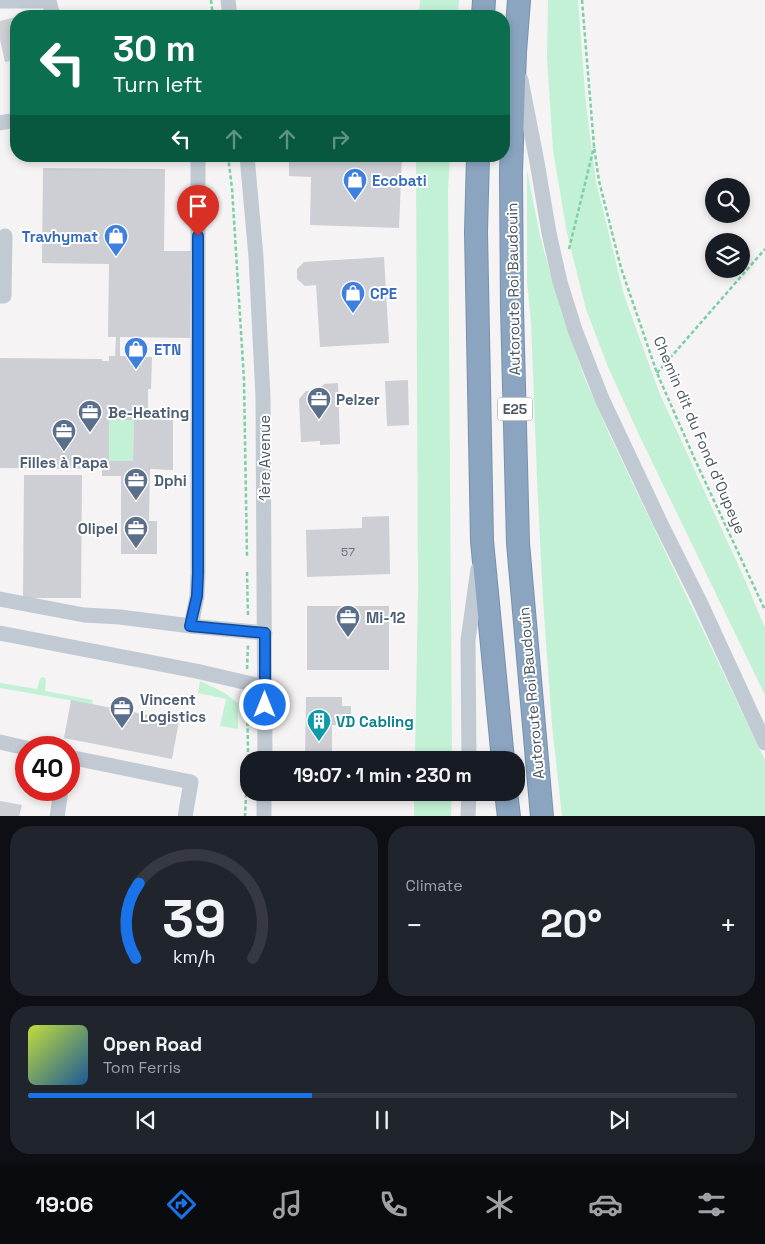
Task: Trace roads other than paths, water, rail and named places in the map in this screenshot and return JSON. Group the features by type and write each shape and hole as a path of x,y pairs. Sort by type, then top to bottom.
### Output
{"highway":[{"name":"Autoroute Roi Baudouin","path":"519,0 512,172 512,308 518,543 542,816"},
{"name":"E25","path":"478,162 476,232 482,541 502,751"},
{"path":"507,801 509,816"}],"street":[{"path":"0,1 49,1 51,10"},
{"path":"516,52 537,162 548,233 560,282 575,330 602,399 699,600 765,743"},
{"path":"190,626 197,596 198,573 198,162"},
{"name":"1ère Avenue","path":"248,162 256,258 263,397 265,751"},
{"path":"0,296 4,296 6,236"},
{"path":"469,751 468,640 482,541"},
{"path":"0,599 84,615 120,617 265,633"},
{"path":"0,633 196,671 265,687"},
{"path":"0,742 15,745"},
{"path":"80,759 191,782 185,816"},
{"path":"56,816 59,801"},
{"path":"264,801 264,816"},
{"path":"468,816 469,801"}],"place":[{"name":"Ecobati","path":"355,201"},
{"name":"Travhymat","path":"116,257"},
{"name":"CPE","path":"353,314"},
{"name":"ETN","path":"136,370"},
{"name":"Pelzer","path":"319,420"},
{"name":"Be-Heating","path":"90,433"},
{"name":"Filles à Papa","path":"64,452"},
{"name":"Dphi","path":"136,501"},
{"name":"Olipel","path":"136,549"},
{"name":"Mi-12","path":"348,638"},
{"name":"Vincent Logistics","path":"122,729"},
{"name":"VD Cabling","path":"319,742"}]}
